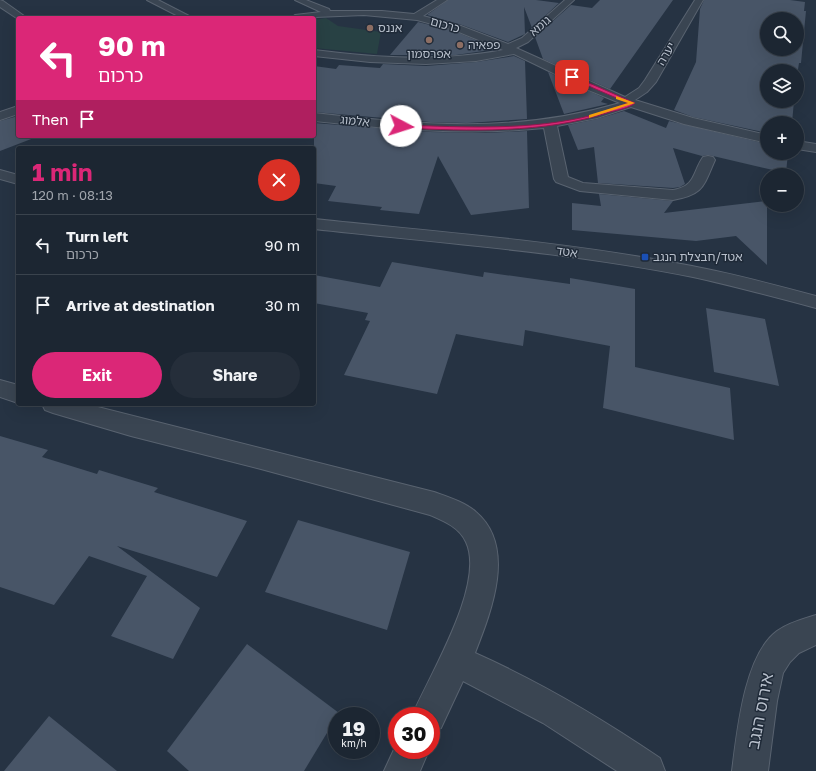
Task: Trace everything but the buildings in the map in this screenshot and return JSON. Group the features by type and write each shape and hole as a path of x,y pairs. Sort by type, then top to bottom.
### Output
{"street":[{"path":"151,0 185,16"},
{"path":"299,0 326,11 327,14"},
{"path":"416,17 443,0"},
{"name":"גומא","path":"511,49 524,40 570,0"},
{"name":"יערה","path":"629,102 650,82 699,0"},
{"path":"0,3 20,16"},
{"name":"כרכום","path":"311,16 367,13 416,17 457,27 511,49 629,102 695,122 760,137"},
{"path":"316,52 389,59 444,61 465,59 511,49"},
{"name":"אלמוג","path":"316,117 415,128 511,128 550,124 594,116 629,102"},
{"path":"0,116 16,111"},
{"path":"550,124 561,180 580,187 673,195 684,193 694,190 708,160"},
{"path":"804,146 816,148"},
{"path":"0,174 16,179"},
{"name":"אטד","path":"316,224 545,249 612,258 724,278 816,302"},
{"path":"816,297 816,302"},
{"path":"0,388 16,393"},
{"path":"60,406 434,504 453,512 467,522 476,533 482,546 484,561 483,578 477,603 456,661 433,707"},
{"name":"אירוס הנגב","path":"750,771 763,680 770,663 778,650 789,640 803,633 816,630"},
{"path":"456,661 507,685 558,713 648,771"},
{"path":"402,771 408,759"}],"green space":[{"path":"326,18 338,26 381,32 377,54 316,48 316,20"}],"slow traffic":[{"path":"591,117 633,103 617,98"}],"place":[{"name":"אננס","path":"370,28"},
{"name":"אפרסמון","path":"429,40"},
{"name":"פפאיה","path":"460,45"},
{"name":"אטד/חבצלת הנגב","path":"645,257"}],"route":[{"path":"401,126 415,128 511,128 570,121 594,116 633,103 611,95 572,77"}]}
